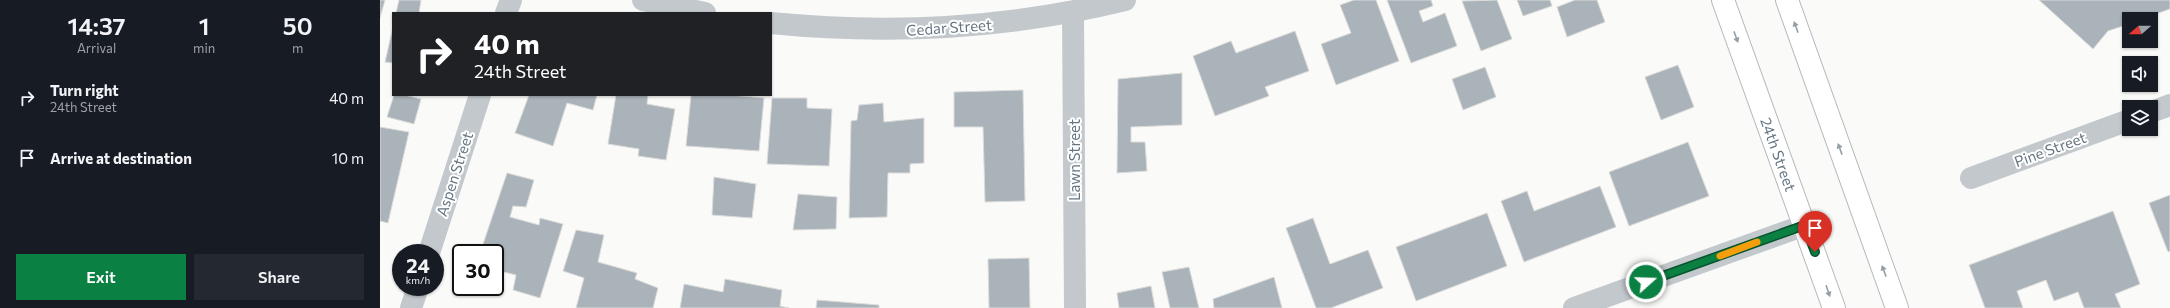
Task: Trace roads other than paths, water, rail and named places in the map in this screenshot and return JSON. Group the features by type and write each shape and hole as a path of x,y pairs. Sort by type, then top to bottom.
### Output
{"main road":[{"name":"24th Street","path":"1723,0 1834,308"},
{"path":"1787,0 1897,308"}],"street":[{"path":"506,12 510,0"},
{"path":"642,0 700,12"},
{"name":"Cedar Street","path":"772,23 828,29 916,30 1004,23 1073,13 1125,0"},
{"name":"Lawn Street","path":"1073,13 1075,308"},
{"name":"Aspen Street","path":"432,244 480,96"},
{"path":"2158,109 2170,105"},
{"name":"Pine Street","path":"1971,178 2122,123"},
{"path":"1574,308 1805,225"},
{"path":"411,308 415,296"}]}
